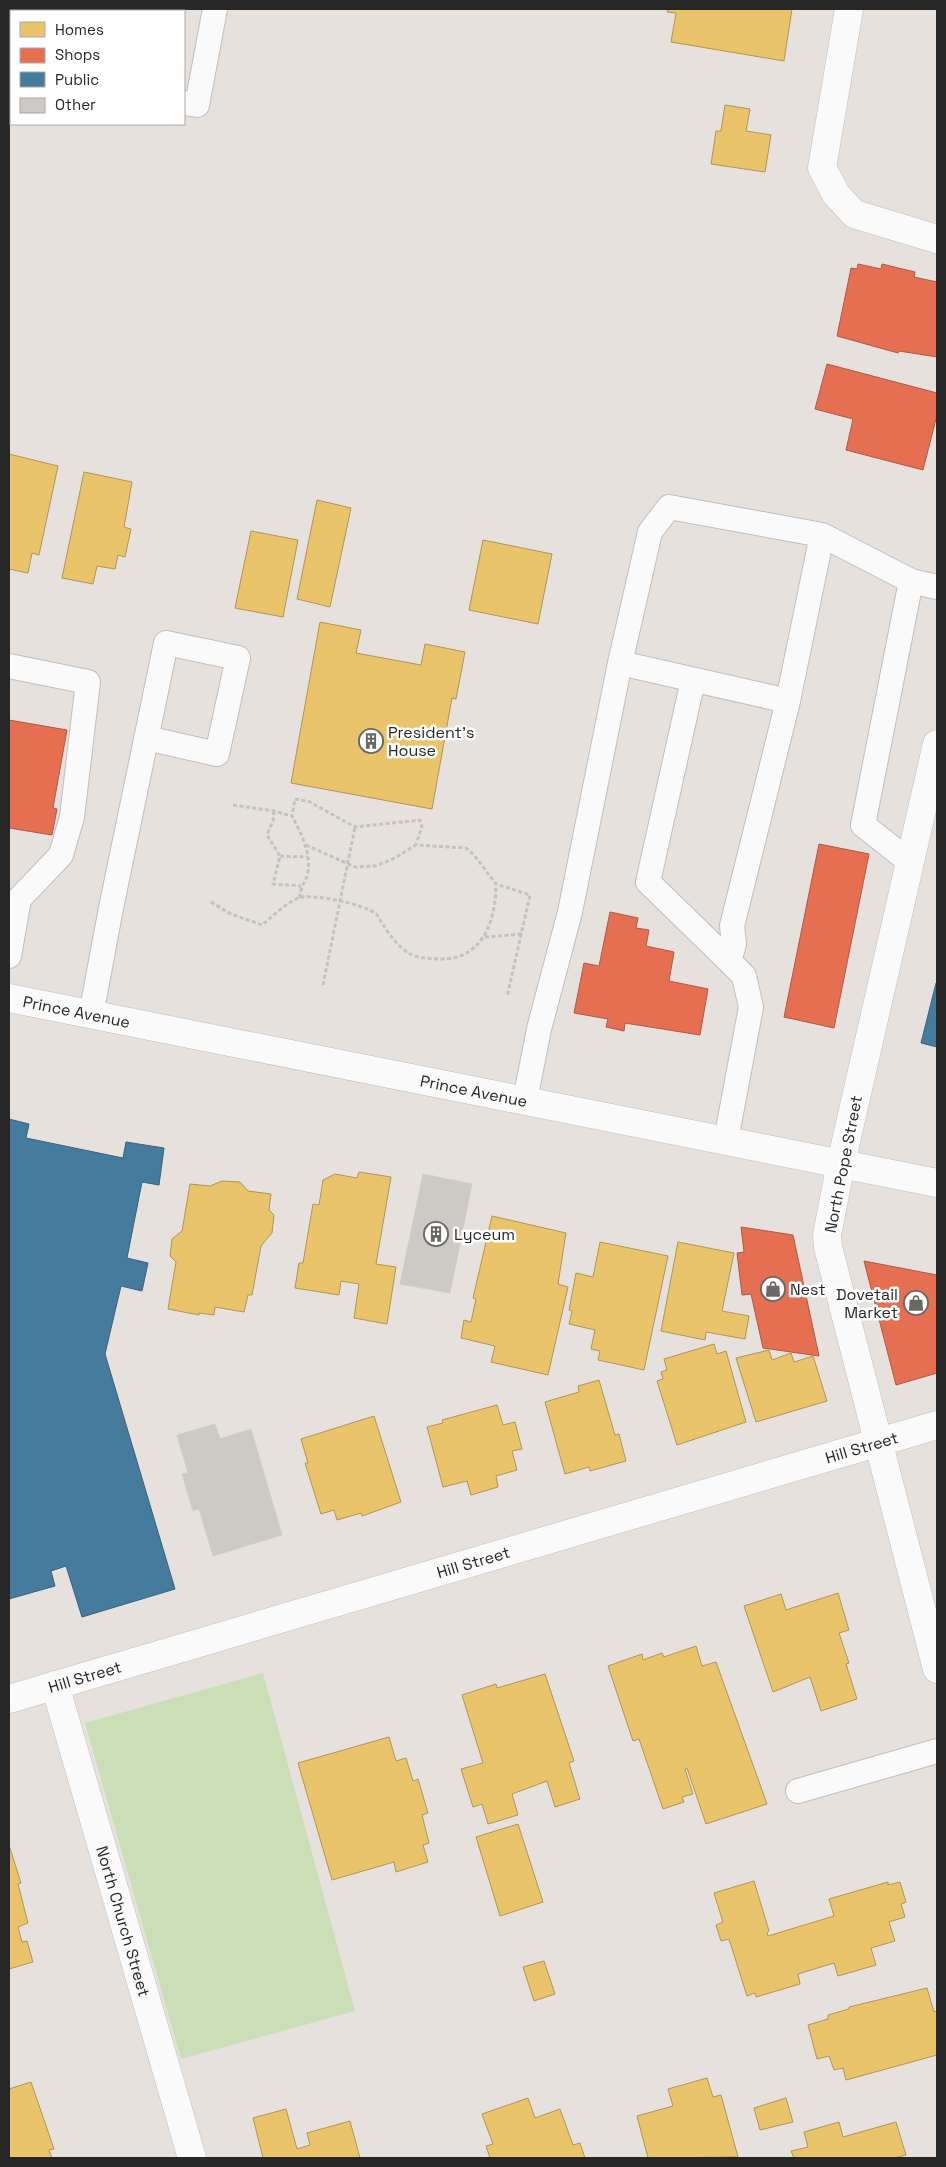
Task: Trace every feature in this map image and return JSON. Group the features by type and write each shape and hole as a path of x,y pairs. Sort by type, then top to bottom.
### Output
{"street":[{"path":"849,9 822,168 836,194 854,214 937,239"},
{"name":"North Pope Street","path":"937,744 840,1163 827,1235 828,1247 877,1444 937,1669"},
{"name":"Prince Avenue","path":"9,998 937,1183"},
{"name":"Hill Street","path":"9,1699 937,1425"},
{"name":"North Church Street","path":"55,1685 192,2158"}],"lane":[{"path":"185,103 197,105 215,9"},
{"path":"525,1100 539,1029 570,912 620,663 650,532 670,506 822,535 911,581 937,587"},
{"path":"728,961 734,944 732,926 788,701 822,535"},
{"path":"910,862 863,825 911,581"},
{"path":"91,1015 146,738 166,643 238,658 216,754 146,738"},
{"path":"620,663 788,701"},
{"path":"9,666 88,682 72,817 61,855 19,899 9,956"},
{"path":"693,680 648,882 744,976 751,1007 726,1140"},
{"path":"798,1791 937,1751"}],"path":[{"path":"300,898 301,886 307,875 307,857 305,838 292,816 295,799 310,802 355,827 420,820 422,827 416,845"},
{"path":"233,805 274,811 292,816"},
{"path":"274,811 273,821 267,836 280,856 273,884 301,886"},
{"path":"323,985 355,827"},
{"path":"306,846 355,867 375,866 393,859 416,845 466,848 474,855 496,884 530,895 507,997"},
{"path":"280,856 307,857"},
{"path":"211,902 231,914 262,925 288,904 300,898 327,898 357,905 376,914 385,928 410,954 427,958 448,959 476,948 484,937 494,908 496,884"},
{"path":"484,937 522,934"}],"green space":[{"path":"263,1673 355,2011 181,2059 85,1723"}],"building: Homes":[{"path":"9,9 170,9 10,10 9,36"},
{"path":"668,9 792,9 784,61 671,42 676,13 667,12"},
{"path":"725,105 750,109 746,131 771,135 765,172 711,164 716,131 721,131"},
{"path":"9,454 58,466 39,555 32,553 28,573 9,569"},
{"path":"84,472 132,482 124,527 131,529 125,557 118,555 115,569 97,566 93,584 62,578"},
{"path":"317,500 351,508 330,607 297,599"},
{"path":"251,531 298,540 283,617 235,608"},
{"path":"483,540 552,554 538,624 469,610"},
{"name":"President's House","path":"320,622 361,630 356,653 421,665 425,644 465,652 456,699 452,698 432,809 291,783"},
{"path":"359,1172 391,1177 376,1264 396,1267 387,1324 354,1318 359,1284 341,1281 339,1295 295,1288 299,1263 303,1263 313,1204 319,1205 323,1180 335,1174 357,1178"},
{"path":"222,1181 240,1182 248,1191 271,1194 269,1210 274,1215 272,1233 261,1246 252,1295 248,1295 244,1312 215,1307 214,1315 199,1313 199,1315 168,1309 176,1262 170,1256 172,1239 182,1231 190,1184 210,1186"},
{"path":"492,1216 566,1233 558,1284 568,1287 548,1375 491,1362 495,1346 461,1338 464,1320 471,1322 476,1299 473,1298"},
{"path":"600,1242 668,1256 644,1370 598,1360 600,1351 591,1349 595,1330 569,1324 572,1311 569,1310 576,1273 593,1277"},
{"path":"678,1242 734,1253 722,1311 749,1316 745,1339 706,1332 705,1340 661,1331"},
{"path":"714,1344 717,1354 726,1351 746,1422 677,1445 657,1381 663,1379 661,1372 667,1370 664,1359"},
{"path":"769,1350 772,1360 791,1353 794,1362 813,1356 827,1401 756,1422 736,1358"},
{"path":"599,1380 615,1435 619,1434 626,1461 590,1471 589,1467 565,1474 545,1402 579,1392 578,1386"},
{"path":"497,1405 503,1425 515,1422 522,1449 512,1451 517,1470 496,1476 498,1487 471,1495 467,1481 443,1487 427,1427 443,1423 442,1420"},
{"path":"374,1416 401,1502 362,1516 361,1513 337,1520 334,1510 321,1514 305,1463 308,1463 301,1439"},
{"path":"838,1593 849,1630 839,1633 849,1663 846,1664 857,1699 821,1711 810,1677 773,1692 744,1606 781,1594 786,1610"},
{"path":"696,1646 702,1666 716,1662 767,1804 706,1824 687,1768 685,1769 693,1794 682,1797 684,1802 663,1809 639,1739 633,1741 608,1666 642,1654 643,1660 662,1653 664,1657"},
{"path":"545,1674 574,1761 569,1763 580,1799 555,1807 547,1781 512,1794 518,1815 488,1824 482,1804 473,1807 461,1769 483,1763 462,1695 496,1684 497,1688"},
{"path":"389,1737 396,1761 406,1758 413,1781 418,1779 428,1813 422,1815 429,1843 423,1845 428,1862 396,1872 394,1862 332,1880 298,1763"},
{"path":"518,1824 543,1902 500,1916 476,1837"},
{"path":"9,1845 21,1883 18,1884 28,1923 18,1927 22,1942 27,1941 33,1962 9,1969"},
{"path":"754,1881 769,1931 767,1933 768,1936 834,1916 829,1899 888,1882 888,1885 900,1882 906,1902 901,1904 905,1917 889,1922 895,1941 871,1948 876,1965 838,1976 834,1963 798,1974 800,1984 756,1997 755,1993 747,1996 729,1939 721,1941 716,1925 723,1922 714,1893"},
{"path":"544,1961 555,1994 534,2001 523,1967"},
{"path":"927,1988 934,2012 937,2011 937,2055 846,2080 843,2068 834,2070 829,2056 817,2059 808,2025 828,2019 828,2015 849,2009 849,2007"},
{"path":"707,2078 713,2097 721,2095 738,2157 648,2158 637,2116 673,2106 668,2089"},
{"path":"31,2082 54,2149 49,2150 52,2158 9,2158 9,2089"},
{"path":"528,2098 535,2118 560,2109 573,2145 580,2143 585,2158 490,2158 486,2146 493,2144 482,2114"},
{"path":"786,2098 793,2122 760,2130 754,2108"},
{"path":"286,2109 297,2149 310,2145 307,2133 350,2121 360,2158 263,2158 253,2118"},
{"path":"839,2122 843,2137 896,2122 906,2155 894,2158 794,2158 791,2151 808,2147 804,2132"}],"building: Shops":[{"path":"858,264 881,269 882,264 915,272 914,277 937,282 937,357 899,351 898,353 837,336 851,268 857,269"},
{"path":"827,364 937,393 937,415 923,470 846,450 853,419 815,409"},
{"path":"9,720 67,730 53,808 57,809 52,835 9,828"},
{"path":"819,844 869,854 834,1028 784,1017"},
{"path":"610,912 638,918 636,928 649,930 646,946 674,952 669,981 708,989 700,1035 625,1023 624,1031 606,1027 608,1019 574,1013 584,963 599,966"},
{"name":"Nest","path":"741,1227 793,1235 819,1356 763,1348 751,1294 742,1295 737,1253 744,1252"},
{"path":"864,1261 937,1275 937,1373 896,1385"}],"building: Public":[{"path":"937,984 937,1047 921,1043"},
{"path":"9,1119 29,1124 26,1138 123,1158 126,1142 164,1148 159,1185 142,1182 127,1258 148,1263 142,1291 121,1286 105,1354 175,1589 82,1617 66,1566 51,1571 55,1586 9,1599"}],"building: Other":[{"name":"Lyceum","path":"423,1174 472,1184 450,1293 400,1284"},
{"path":"215,1424 220,1439 251,1429 282,1535 213,1556 199,1509 193,1511 182,1474 188,1473 177,1435"}],"place":[{"name":"President's House","path":"371,741"},
{"name":"Lyceum","path":"436,1234"},
{"name":"Nest","path":"773,1289"},
{"name":"Dovetail Market","path":"916,1303"}]}
